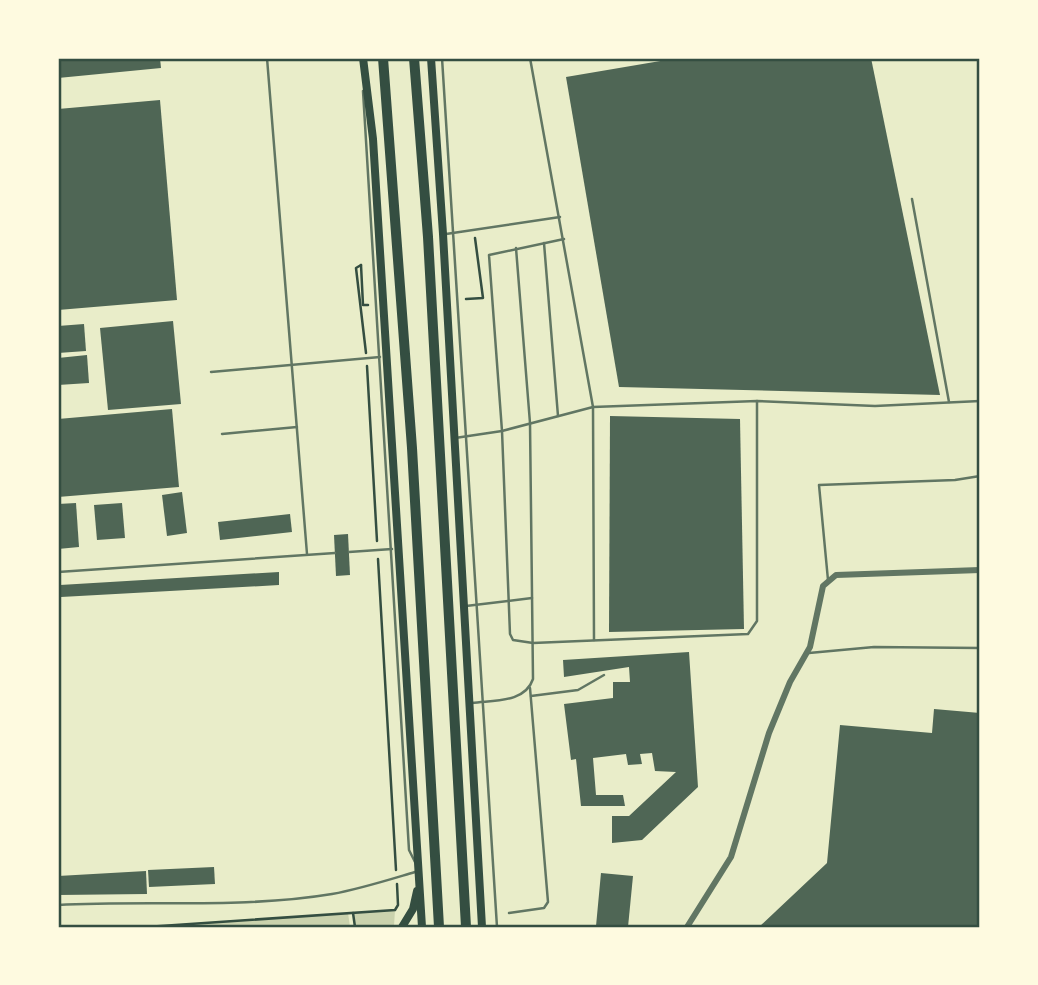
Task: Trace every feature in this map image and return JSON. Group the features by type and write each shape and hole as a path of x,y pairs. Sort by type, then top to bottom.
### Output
{"highway":[{"path":"383,58 411,434 439,927"},
{"path":"414,58 428,237 467,927"}],"main road":[{"path":"363,58 373,139 383,357 422,927"},
{"path":"431,58 482,927"},
{"path":"402,927 413,908 419,881"}],"street":[{"path":"687,927 731,857 769,733 790,682 807,653 823,586 836,575 980,570"}],"lane":[{"path":"267,58 307,554"},
{"path":"442,58 497,927"},
{"path":"530,58 593,407 594,640"},
{"path":"912,199 949,402"},
{"path":"443,234 560,217"},
{"path":"564,239 489,255 513,640 533,643 748,634 754,629 757,621 757,401"},
{"path":"544,243 558,416"},
{"path":"509,913 544,908 548,902 530,688 533,643 530,423 516,248"},
{"path":"211,372 383,357"},
{"path":"455,439 502,431 593,407 757,401 875,406 980,401"},
{"path":"222,434 297,427"},
{"path":"828,580 819,485 955,480 980,476"},
{"path":"349,552 395,549"},
{"path":"58,572 335,553"},
{"path":"464,606 532,597"},
{"path":"807,653 874,647 980,648"},
{"path":"531,696 578,690 604,675"},
{"path":"469,704 522,696 530,688"},
{"path":"58,905 165,901 242,902 332,894 419,871"}],"path":[{"path":"475,230 483,298"},
{"path":"146,927 395,910 398,905 366,358 356,268 360,265 363,305"},
{"path":"353,912 355,927"}],"green space":[{"path":"395,910 394,926 355,927 353,913"},
{"path":"348,913 350,927 134,927"}],"building":[{"path":"58,58 160,58 161,68 58,78"},
{"path":"678,58 871,58 940,395 619,387 566,77"},
{"path":"160,100 177,300 58,310 58,109"},
{"path":"173,321 181,404 108,410 100,328"},
{"path":"84,324 86,351 58,353 58,326"},
{"path":"87,355 89,383 58,385 58,358"},
{"path":"172,409 179,487 58,497 58,419"},
{"path":"610,416 740,419 744,629 609,632"},
{"path":"182,492 187,533 167,536 162,495"},
{"path":"76,503 79,547 58,549 58,504"},
{"path":"122,503 125,538 97,540 94,505"},
{"path":"290,514 292,532 220,540 218,522"},
{"path":"348,534 350,575 336,576 334,535"},
{"path":"279,572 279,585 61,597 60,585"},
{"path":"689,652 698,787 642,840 612,843 612,816 629,816 676,772 655,771 652,753 640,754 642,764 628,765 626,754 593,758 596,795 623,795 625,806 581,806 576,759 571,760 564,704 613,698 613,682 630,682 629,667 564,677 563,660"},
{"path":"934,709 980,713 980,927 759,927 827,863 840,725 932,733"},
{"path":"214,867 215,884 149,887 148,870"},
{"path":"146,871 147,894 58,895 58,876"},
{"path":"601,873 633,876 628,927 596,926"}]}
